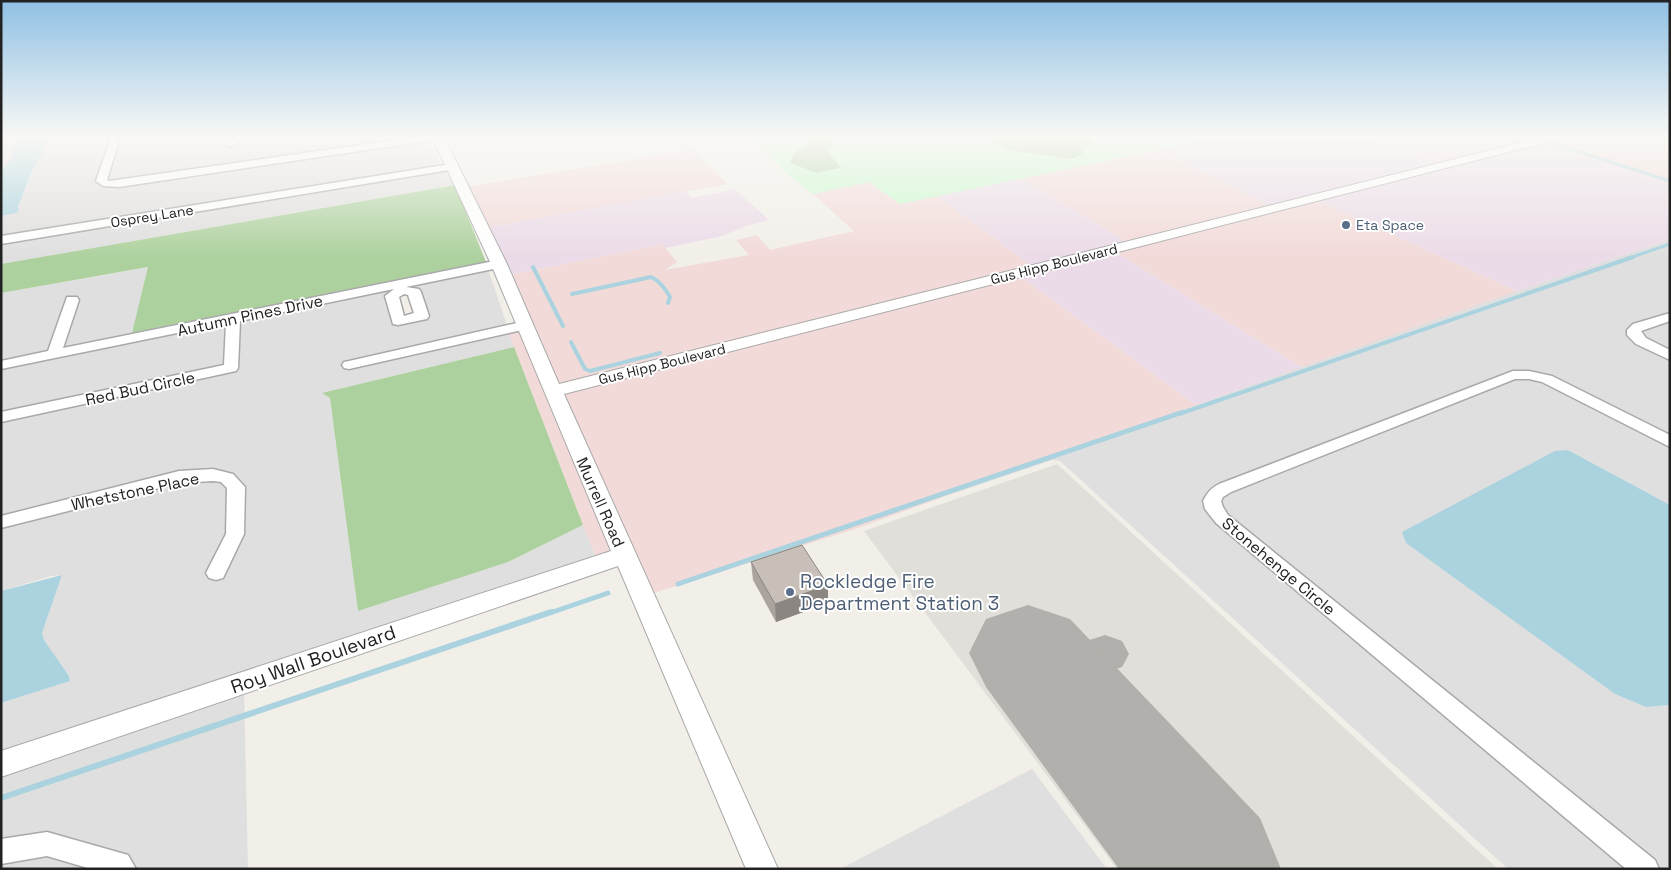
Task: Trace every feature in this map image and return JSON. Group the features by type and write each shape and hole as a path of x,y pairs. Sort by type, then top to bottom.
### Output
{"street":[{"path":"102,178 101,181 107,184 158,178"},
{"name":"Osprey Lane","path":"1,240 386,178"},
{"name":"Murrell Road","path":"456,178 526,324 553,392 762,869"},
{"name":"Gus Hipp Boulevard","path":"553,392 1395,178"},
{"name":"Autumn Pines Drive","path":"1,366 401,287 499,264"},
{"path":"54,355 72,300"},
{"path":"1670,317 1638,327 1634,330 1634,335 1652,348 1670,356"},
{"name":"Red Bud Circle","path":"1,417 231,368 233,319"},
{"path":"349,365 526,324"},
{"name":"Stonehenge Circle","path":"1646,869 1222,519 1214,509 1212,501 1216,492 1513,375 1529,374 1547,379 1670,442"},
{"name":"Whetstone Place","path":"1,522 179,478 214,475 227,478 236,487 235,534 216,574"},
{"name":"Roy Wall Boulevard","path":"1,764 624,555"},
{"path":"1,852 47,844 119,864 123,869"}],"shaded area":[{"path":"29,178 97,178 96,182 104,186 162,178 371,178 1,238 1,216 16,213"},
{"path":"107,178 141,178 111,182 106,180"},
{"path":"398,178 449,178 453,185 1,264 1,243"},
{"path":"523,178 721,178 727,184 487,228 466,187"},
{"path":"1020,178 1213,178 1271,206 1127,242"},
{"path":"1020,178 1127,242 1032,266 937,196"},
{"path":"1213,178 1384,178 1271,206"},
{"path":"1404,178 1651,178 1670,184 1670,239 1517,291 1317,200"},
{"path":"1651,178 1670,178 1670,184"},
{"path":"869,182 900,204 937,196 1032,266 558,386 510,275 662,244 677,262 665,270 749,255 736,240 757,235 770,250 854,231 813,194"},
{"path":"735,189 769,220 746,226 722,236 666,248 662,244 510,275 487,228 685,191 692,198"},
{"path":"1317,200 1517,291 1301,367 1115,252"},
{"path":"1670,239 1670,505 1568,450 1402,532 1406,543 1615,694 1646,707 1670,705 1670,869 1508,869 1060,461 1052,460 949,495 1413,326"},
{"path":"1115,252 1301,367 1196,405 1020,276"},
{"path":"149,267 132,333 326,294 326,297 62,350 79,296 66,298 48,353 1,362 1,293"},
{"path":"488,269 507,325 342,363 343,370 509,332 514,347 322,393 330,398 358,610 508,562 583,525 596,558 1,755 1,703 70,681 69,676 44,640 42,633 62,575 51,576 1,591 1,421 230,372 240,320 395,288 386,298 392,322 399,324 423,319 407,286"},
{"path":"1020,276 1196,405 858,528 651,594 561,394"},
{"path":"226,323 224,366 1,414 1,369"},
{"path":"521,329 614,552 596,558 509,332"},
{"path":"1057,464 1498,869 1117,869 864,531"},
{"path":"244,690 248,869 1,869 1,772"},
{"path":"1032,769 1107,869 840,869"}],"green space":[{"path":"792,178 1026,178 900,204 869,182 813,194"},
{"path":"455,185 486,262 132,333 148,267 1,293 1,264"},
{"path":"514,347 583,525 508,562 358,611 330,398 322,393"}],"water":[{"path":"1,178 29,178 18,207 19,210 16,213 1,216"},
{"path":"1568,450 1670,505 1670,705 1646,707 1615,694 1406,543 1402,532 1555,451"},
{"path":"62,575 42,633 44,640 69,676 70,681 1,703 1,591"}],"building":[{"path":"802,545 828,585 775,604 751,562"}],"waterway":[{"path":"1659,178 1670,181"},
{"path":"1629,258 1670,244"},
{"path":"1179,414 1633,257"},
{"path":"533,267 563,326"},
{"path":"572,294 651,277 660,283 670,297 668,303"},
{"path":"571,342 585,369 590,371 660,353"},
{"path":"678,584 1183,412"},
{"path":"547,614 608,593"},
{"path":"1,798 551,612"}],"taxiway":[{"path":"1045,674 1105,654"}],"runway":[{"path":"1028,653 1208,869"}],"place":[{"name":"Eta Space","path":"1346,225"},
{"name":"Rockledge Fire Department Station 3","path":"790,592"}]}
